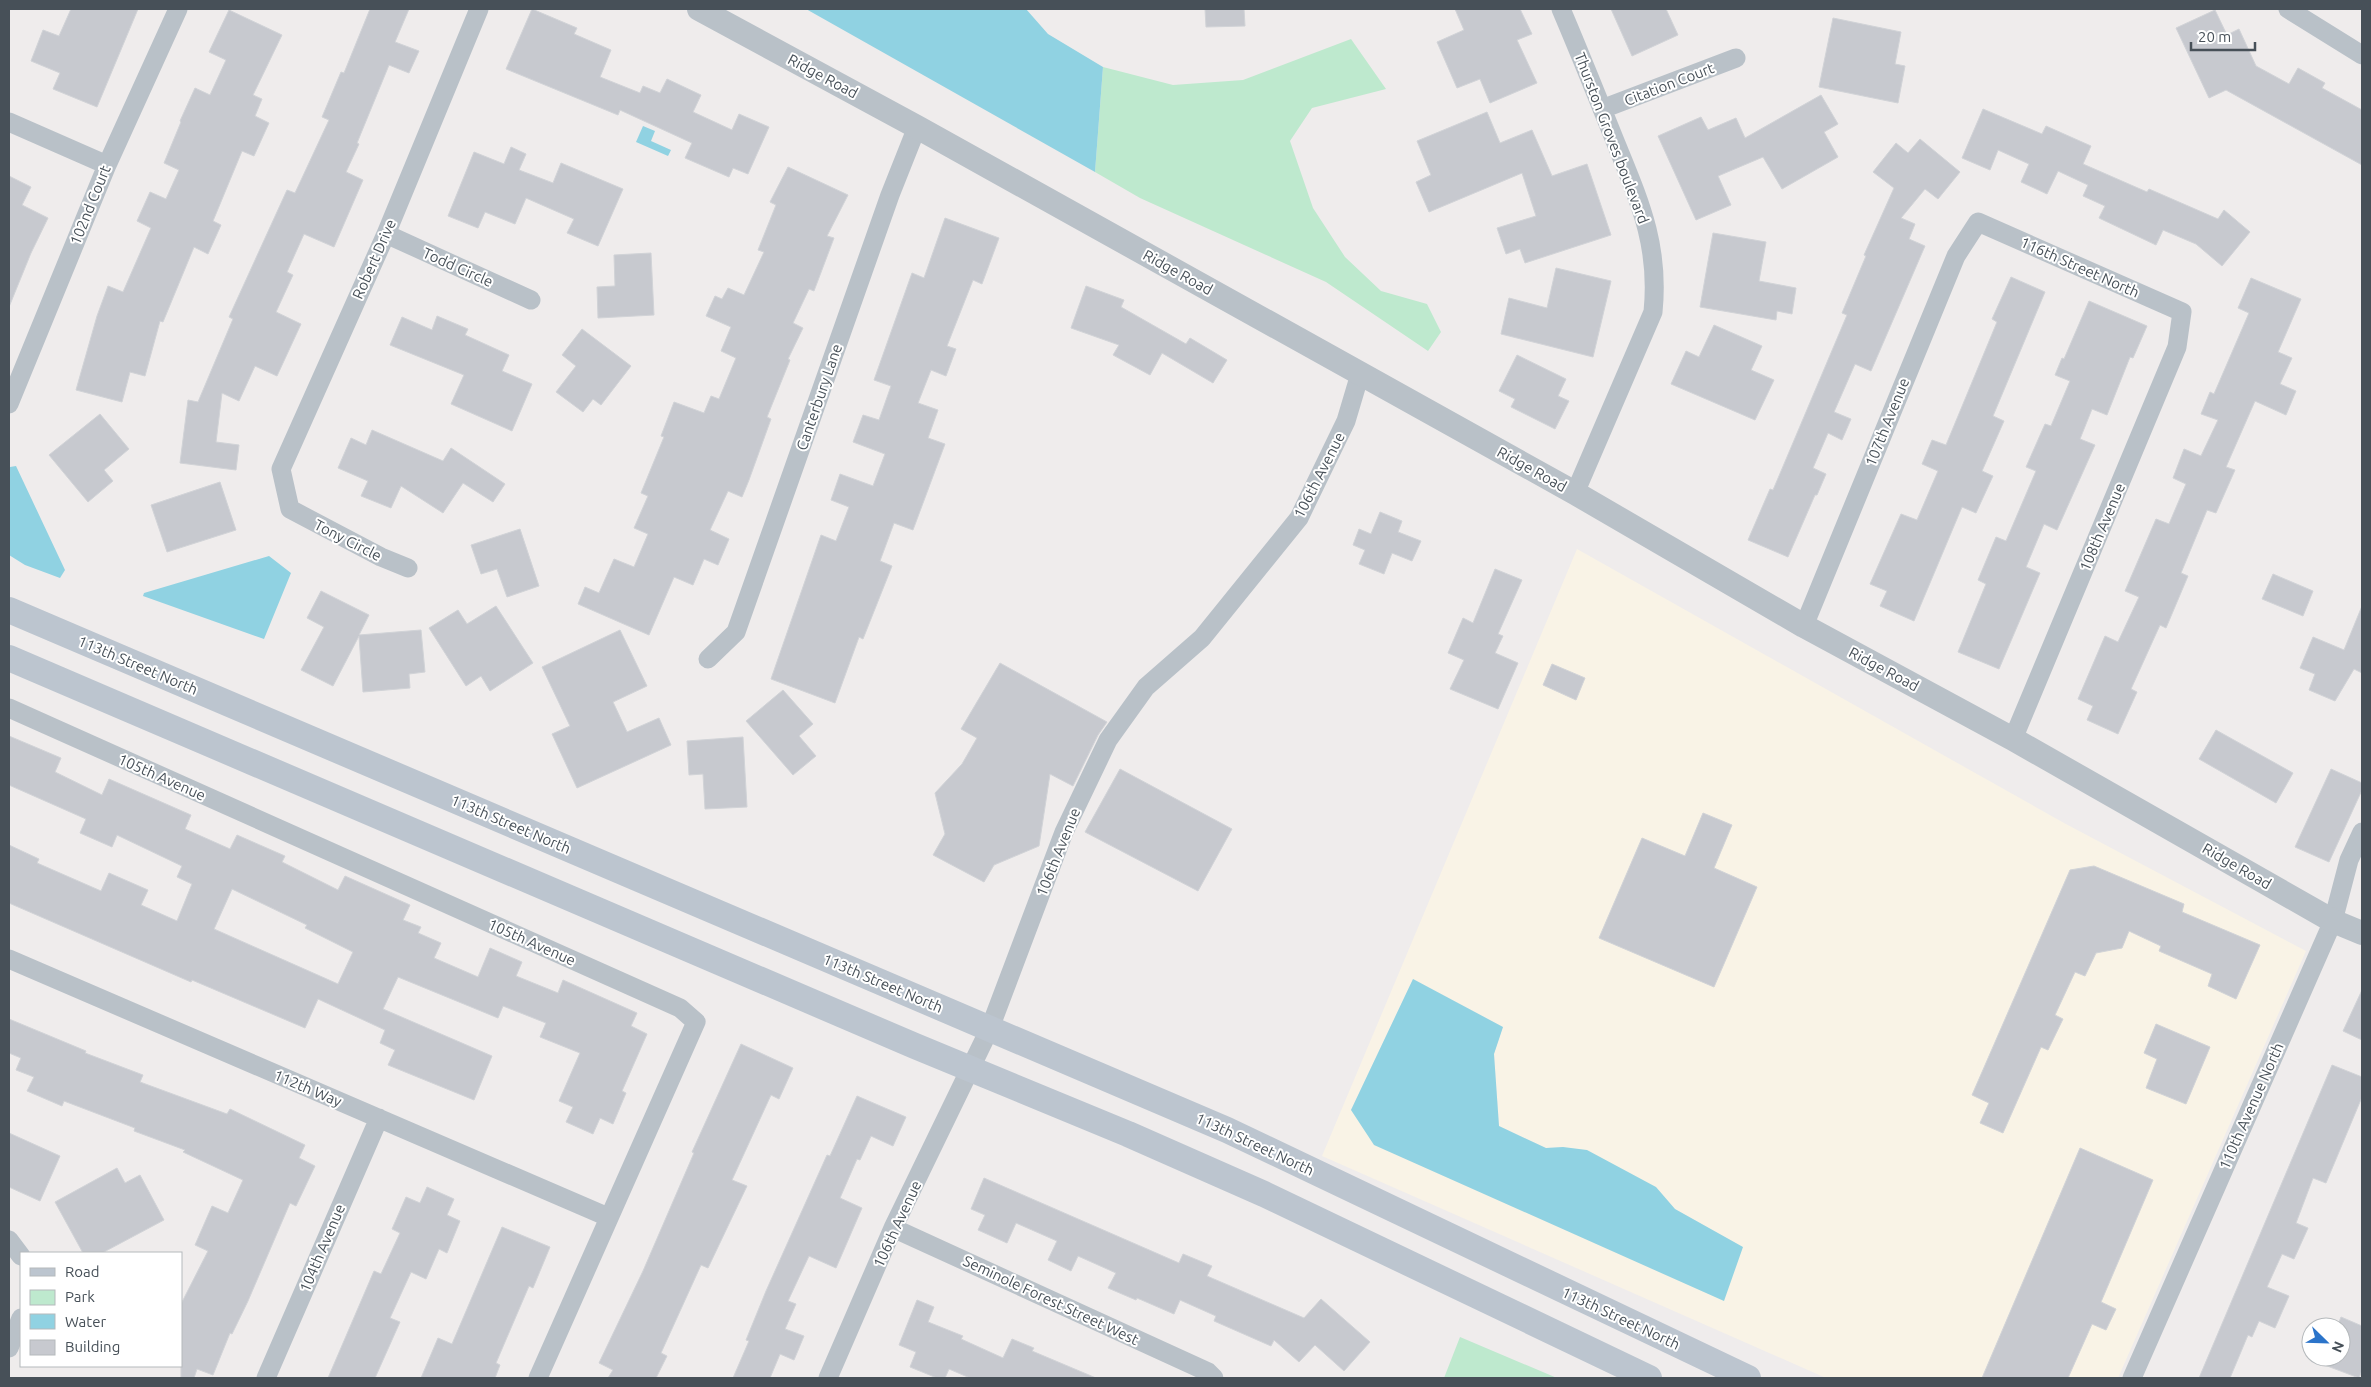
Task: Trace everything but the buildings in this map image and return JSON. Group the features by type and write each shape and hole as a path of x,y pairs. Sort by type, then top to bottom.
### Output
{"main road":[{"name":"113th Street North","path":"9,610 1227,1130 1748,1378"},
{"path":"9,658 969,1068 1128,1134 1264,1194 1649,1378"}],"street":[{"name":"102nd Court","path":"9,404 107,165 178,9"},
{"name":"Robert Drive","path":"290,509 281,469 386,234 479,9"},
{"name":"Ridge Road","path":"699,9 917,127 1575,493 1804,626 2013,739 2333,921 2362,933"},
{"name":"Thurston Groves boulevard","path":"1561,9 1644,213 1653,252 1656,284 1653,312 1575,493"},
{"path":"2288,9 2362,55"},
{"name":"Citation Court","path":"1602,109 1736,58"},
{"path":"9,122 107,165"},
{"name":"Canterbury Lane","path":"708,659 736,632 890,195 917,127"},
{"name":"116th Street North","path":"1978,222 2182,312"},
{"name":"107th Avenue","path":"1804,626 1956,256 1978,222"},
{"name":"Todd Circle","path":"386,234 531,300"},
{"name":"108th Avenue","path":"2013,739 2176,347 2182,312"},
{"name":"106th Avenue","path":"828,1378 893,1228 990,1028 1064,832 1108,740 1146,687 1202,638 1300,518 1346,421 1360,374"},
{"name":"Tony Circle","path":"290,509 381,557 408,568"},
{"name":"105th Avenue","path":"9,708 680,1008 696,1022 538,1378"},
{"name":"110th Avenue North","path":"2132,1378 2333,921 2349,860 2362,832"},
{"name":"112th Way","path":"9,959 608,1217"},
{"name":"104th Avenue","path":"266,1378 378,1118"},
{"name":"Seminole Forest Street West","path":"893,1228 1211,1375"},
{"path":"9,1240 20,1255"},
{"path":"9,1348 20,1320"}],"shaded area":[{"path":"1577,549 2064,823 2306,951 2118,1378 1826,1378 1322,1156","holes":["1413,979 1503,1027 1494,1054 1499,1126 1546,1148 1563,1147 1655,1187 1675,1209 1742,1247 1351,1110"]}],"green space":[{"path":"1351,39 1386,89 1312,108 1290,141 1313,208 1345,257 1381,291 1427,304 1441,332 1428,351 1326,282 1140,198 1095,172 1103,67 1173,85 1243,80"},
{"path":"1460,1337 1557,1378 1444,1378"}],"water":[{"path":"806,9 1026,9 1048,34 1103,67 1095,172"},
{"path":"643,126 655,131 651,141 671,150 668,156 636,142"},
{"path":"16,466 65,570 60,578 25,565 9,555 9,470 10,467"},
{"path":"269,556 291,573 264,639 143,596 144,593"},
{"path":"1413,979 1503,1027 1494,1054 1499,1126 1546,1148 1563,1147 1587,1150 1656,1187 1675,1209 1743,1247 1724,1301 1374,1145 1351,1110"}]}
